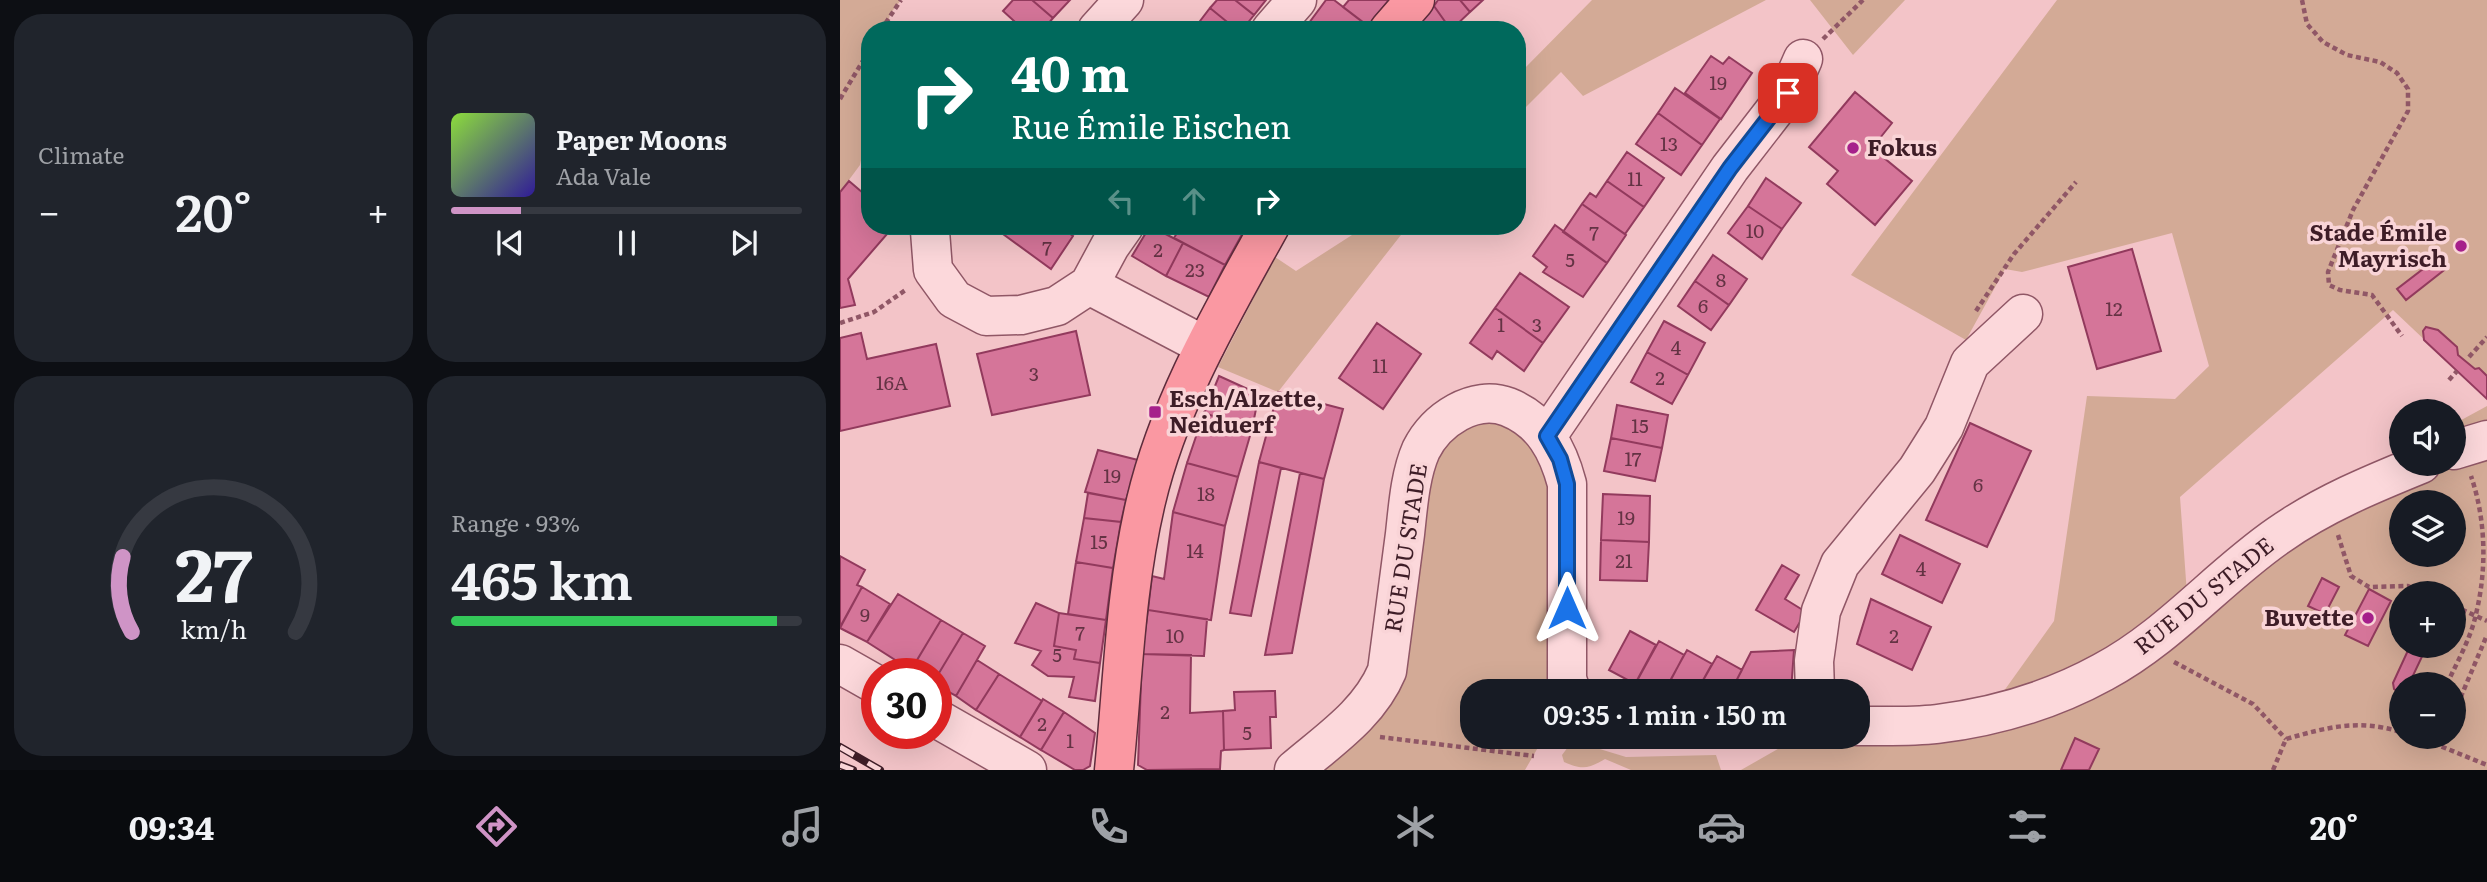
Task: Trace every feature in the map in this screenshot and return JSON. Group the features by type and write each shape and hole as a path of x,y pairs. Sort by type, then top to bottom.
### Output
{"main road":[{"path":"1398,21 1415,0"},
{"path":"1114,770 1128,610 1146,500 1172,422 1205,346 1265,235"}],"street":[{"path":"1105,21 1124,0"},
{"path":"1279,21 1297,0"},
{"path":"1547,436 1730,168 1788,93 1803,59"},
{"path":"930,235 933,270 954,299 986,316 1021,315 1056,306 1089,285 1118,235"},
{"path":"1089,285 1205,346"},
{"path":"1815,679 1814,661 1821,611 1840,564 1917,470 1944,426 1970,363 2023,314"},
{"name":"RUE DU STADE","path":"1294,770 1349,723 1377,694 1387,671 1410,495 1421,451 1439,424 1461,410 1484,404 1506,406 1529,418 1547,436 1560,459 1567,484 1567,679"},
{"name":"RUE DU STADE","path":"1870,726 1934,724 1986,716 2048,698 2103,673 2153,642 2214,586 2278,535 2327,505 2393,476"},
{"path":"840,664 861,676"},
{"path":"952,727 1027,770"}],"path":[{"path":"887,21 901,0"},
{"path":"1803,59 1863,0"},
{"path":"2302,0 2307,24 2323,42 2347,55 2380,62 2397,73 2407,89 2409,111 2353,210 2328,272 2329,285 2340,290 2372,296 2402,336"},
{"path":"840,99 861,64"},
{"path":"1975,313 2014,254 2076,182"},
{"path":"840,323 874,312 933,270"},
{"path":"2469,357 2487,337"},
{"path":"2449,380 2457,371"},
{"path":"2452,672 2476,616 2485,562 2480,500 2469,452"},
{"path":"2327,505 2351,576 2369,587 2389,586"},
{"path":"2466,611 2487,621"},
{"path":"2466,685 2487,635"},
{"path":"2153,642 2178,666 2253,704 2286,739"},
{"path":"2286,739 2335,725 2389,728"},
{"path":"1372,737 1534,756"},
{"path":"2273,770 2286,739"},
{"path":"2449,749 2487,765"}],"shaded area":[{"path":"840,0 901,0 890,14 889,21 861,21 861,160 840,192"},
{"path":"1592,0 1766,0 1583,96 1561,72 1526,107 1526,67"},
{"path":"1810,0 1905,0 1853,55"},
{"path":"2057,0 2487,0 2487,399 2393,310 2180,497 2188,608 2389,472 2389,476 2466,476 2466,417 2487,406 2487,770 1741,770 1778,749 1870,749 1870,735 1986,716 2054,621 2087,396 2175,399 2209,366 2172,233 2022,272 2005,269 1966,340 1851,275"},
{"path":"1352,235 1401,235 1278,392 1218,367 1275,257 1296,271"},
{"path":"1500,422 1535,445 1551,486 1557,679 1460,679 1460,749 1537,749 1525,770 1322,770 1360,735 1423,492 1444,448 1460,431 1471,425"},
{"path":"1566,749 1600,749 1626,757 1716,755 1721,770 1631,770 1605,759 1585,767 1564,762 1562,755"}],"building":[{"path":"1013,0 1032,0 1053,18 1050,21 1014,21 1003,11"},
{"path":"1032,0 1070,0 1053,18"},
{"path":"1217,0 1235,0 1254,15 1249,21 1226,21 1210,8"},
{"path":"1235,0 1266,0 1254,15"},
{"path":"1326,0 1334,0 1361,21 1310,21"},
{"path":"1349,0 1389,0 1372,21 1361,21 1343,7"},
{"path":"1438,0 1460,0 1470,12 1460,21 1445,21 1434,6"},
{"path":"1460,0 1483,0 1470,12"},
{"path":"1434,6 1445,21 1420,21"},
{"path":"1210,8 1226,21 1200,21"},
{"path":"1711,56 1723,64 1729,57 1752,73 1721,119 1685,93"},
{"path":"1675,88 1720,119 1702,145 1658,113"},
{"path":"1855,92 1892,123 1872,148 1912,181 1875,225 1827,184 1838,171 1809,147"},
{"path":"1658,113 1702,145 1681,175 1636,144"},
{"path":"1627,152 1664,178 1644,207 1607,181"},
{"path":"1766,178 1801,203 1782,229 1748,206"},
{"path":"849,181 861,191 861,235 886,235 848,279 855,305 840,308 840,192"},
{"path":"1607,181 1644,207 1625,234 1582,204 1590,193 1596,197"},
{"path":"1582,204 1626,235 1607,263 1563,232"},
{"path":"1748,206 1782,229 1762,259 1728,233"},
{"path":"1555,225 1607,263 1583,297 1543,272 1547,267 1533,256"},
{"path":"1004,235 1073,236 1051,269"},
{"path":"1145,235 1167,235 1183,243 1166,276 1132,256"},
{"path":"1176,235 1242,235 1225,265 1174,238"},
{"path":"1183,243 1225,265 1209,297 1166,276"},
{"path":"2132,249 2161,351 2097,369 2068,267"},
{"path":"1713,255 1747,279 1729,305 1695,281"},
{"path":"2440,256 2448,267 2406,300 2397,289"},
{"path":"1520,273 1569,307 1543,343 1495,308"},
{"path":"1695,281 1729,305 1711,330 1678,306"},
{"path":"1495,308 1543,343 1524,371 1497,351 1492,359 1470,343"},
{"path":"1664,321 1705,343 1688,375 1647,352"},
{"path":"1377,323 1421,354 1383,409 1339,378"},
{"path":"2426,327 2438,330 2457,347 2458,355 2487,376 2487,399 2424,340 2423,331"},
{"path":"1076,331 1090,395 992,415 977,354"},
{"path":"861,333 867,359 936,344 950,406 840,431 840,338"},
{"path":"1647,352 1688,375 1672,404 1631,382"},
{"path":"1219,376 1259,394 1252,429 1204,413"},
{"path":"1278,392 1343,409 1324,479 1259,462"},
{"path":"1617,405 1668,415 1662,448 1611,438"},
{"path":"1204,413 1252,429 1238,477 1187,463"},
{"path":"1970,423 2031,451 1987,547 1926,520"},
{"path":"1611,438 1662,448 1655,481 1604,471"},
{"path":"1098,450 1138,460 1126,500 1085,492"},
{"path":"1259,462 1281,468 1251,616 1230,613"},
{"path":"1187,463 1238,477 1225,526 1173,512"},
{"path":"1300,473 1324,479 1292,653 1265,655"},
{"path":"1088,493 1126,500 1121,522 1084,518"},
{"path":"1603,494 1650,496 1649,542 1601,540"},
{"path":"1173,512 1225,526 1211,620 1148,610 1152,576 1164,579"},
{"path":"1084,518 1121,522 1113,568 1076,562"},
{"path":"1900,535 1960,564 1942,603 1882,574"},
{"path":"1601,540 1649,542 1647,581 1600,580"},
{"path":"840,556 865,570 857,585 862,587 840,627"},
{"path":"1076,562 1113,568 1106,620 1068,614"},
{"path":"1782,565 1799,575 1785,599 1806,612 1794,632 1756,610"},
{"path":"2322,578 2339,587 2325,614 2308,606"},
{"path":"862,587 890,604 867,642 840,628"},
{"name":"Buvette","path":"2369,589 2389,600 2368,646 2345,635"},
{"path":"898,594 941,620 918,658 892,658 867,642"},
{"path":"1871,599 1931,627 1912,670 1857,644"},
{"path":"1036,603 1059,613 1054,646 1076,650 1074,659 1100,663 1095,701 1069,697 1074,677 1048,676 1032,665 1041,651 1015,643"},
{"path":"1148,610 1207,619 1204,656 1142,654"},
{"path":"1059,613 1106,620 1100,663 1074,659 1076,650 1054,646"},
{"path":"941,620 963,633 948,658 918,658"},
{"path":"1630,631 1656,645 1638,679 1626,679 1609,670"},
{"path":"963,633 985,646 956,696 952,694 952,658 948,658"},
{"path":"1659,641 1684,655 1671,679 1638,679"},
{"path":"1687,650 1712,664 1704,679 1671,679"},
{"path":"1794,650 1792,679 1737,679 1751,652"},
{"path":"1142,654 1191,655 1190,713 1223,711 1224,750 1221,751 1220,769 1147,770 1138,765"},
{"path":"1717,656 1742,670 1737,679 1704,679"},
{"path":"2404,658 2421,658 2415,672 2398,672"},
{"path":"977,660 999,674 976,710 956,696"},
{"path":"999,674 1042,701 1020,737 976,710"},
{"path":"1275,691 1276,717 1270,717 1271,748 1224,750 1223,711 1235,710 1234,692"},
{"path":"1043,699 1064,712 1041,750 1020,737"},
{"path":"1064,712 1095,733 1090,766 1083,770 1075,770 1041,750"},
{"path":"2075,738 2099,749 2089,770 2061,770"}],"railway":[{"path":"840,747 880,770"},
{"path":"840,765 853,770"}],"place":[{"name":"Fokus","path":"1853,148"},
{"name":"Stade Émile Mayrisch","path":"2461,246"},
{"name":"Esch/Alzette, Neiduerf","path":"1155,412"},
{"name":"Buvette","path":"2368,618"}],"route":[{"path":"1567,608 1567,484 1560,459 1547,436 1730,168 1788,93"}]}
